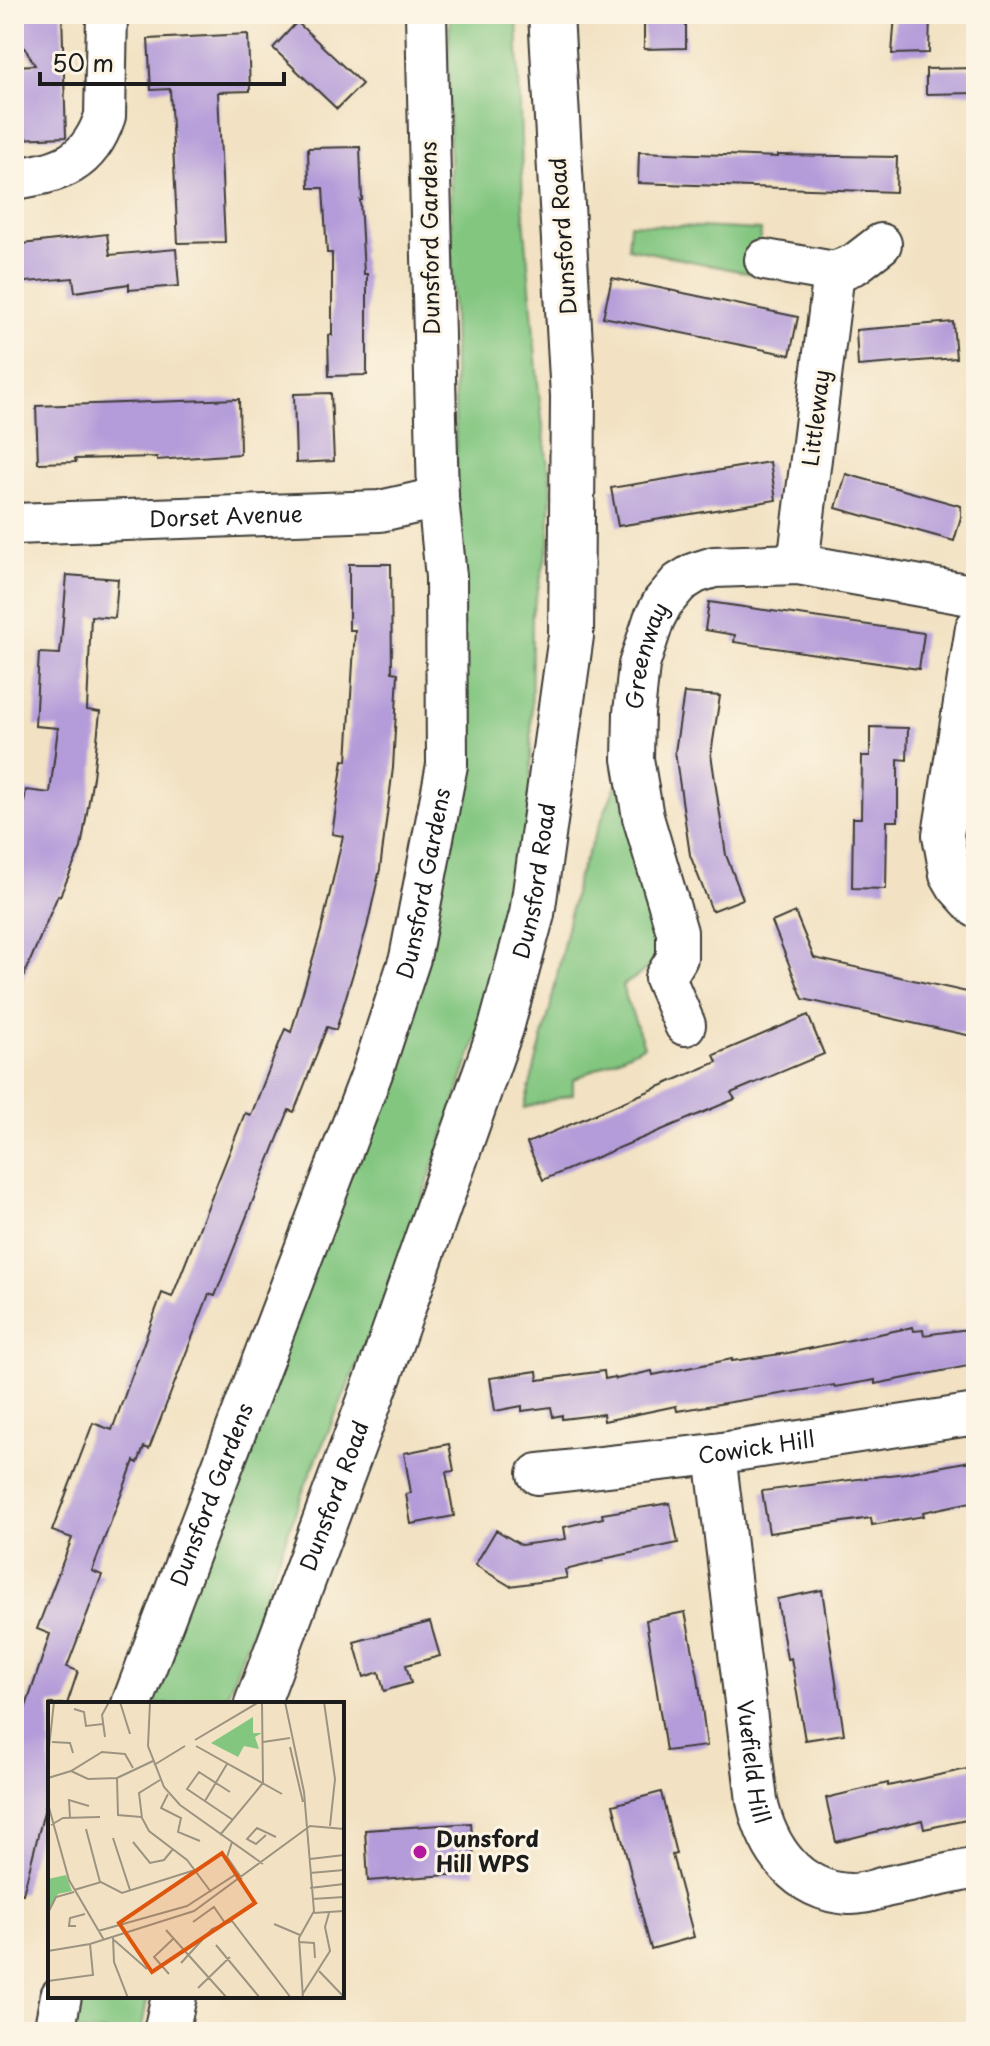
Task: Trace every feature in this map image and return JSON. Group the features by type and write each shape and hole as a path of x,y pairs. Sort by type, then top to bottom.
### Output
{"main road":[{"name":"Dunsford Road","path":"258,1702 380,1373 491,1058 532,914 572,621 573,396 551,14"},
{"path":"166,2032 174,1998"}],"street":[{"path":"14,179 62,169 84,152 102,124 105,116 107,14"},
{"name":"Dunsford Gardens","path":"133,1702 372,1073 410,958 447,765 446,577 438,498 426,14"},
{"path":"765,260 834,272 855,264 881,244"},
{"name":"Littleway","path":"798,564 834,272"},
{"name":"Dorset Avenue","path":"14,524 380,511 438,498"},
{"name":"Greenway","path":"685,1025 665,978 677,958 677,932 643,817 633,759 639,665 663,602 679,583 695,573 714,567 798,564 976,596"},
{"path":"976,628 943,835 950,874 976,907"},
{"name":"Cowick Hill","path":"538,1474 715,1454 976,1414"},
{"name":"Vuefield Hill","path":"715,1454 757,1801 760,1816 776,1851 792,1872 829,1890 850,1895 976,1868"},
{"path":"54,2032 61,1998"}],"green space":[{"path":"452,14 517,14 523,204 539,394 551,490 549,544 532,614 531,799 500,968 400,1265 307,1481 225,1702 146,1702 405,1014 458,564 448,66"},
{"path":"630,224 761,230 758,275 628,248"},
{"path":"618,780 658,927 657,948 651,963 622,986 644,1046 573,1080 573,1094 524,1108 550,1009 577,879"},
{"path":"79,1998 148,1998 141,2032 72,2032"}],"building":[{"path":"14,14 62,14 66,137 16,139 14,66 35,65 14,30"},
{"path":"644,14 686,14 686,48 644,49"},
{"path":"895,14 930,14 929,53 892,54"},
{"path":"297,22 362,84 337,109 273,48"},
{"path":"248,34 250,91 218,92 225,242 178,243 170,89 151,90 148,39"},
{"path":"976,68 976,93 926,94 926,69"},
{"path":"360,147 364,274 367,274 367,375 329,376 332,253 327,253 323,188 309,188 308,148"},
{"path":"639,152 897,157 896,192 638,183"},
{"path":"107,234 110,255 176,249 179,286 129,290 129,284 75,292 73,278 14,283 14,245"},
{"path":"612,278 798,317 790,355 603,317"},
{"path":"953,322 956,358 858,366 856,330"},
{"path":"331,393 334,461 296,463 294,394"},
{"path":"239,399 240,454 38,463 36,406"},
{"path":"770,462 776,500 618,526 611,488"},
{"path":"846,474 961,506 954,541 836,508"},
{"path":"349,564 391,564 392,672 398,673 393,768 380,869 367,927 336,1030 327,1027 294,1112 289,1110 215,1296 209,1294 149,1449 144,1447 138,1463 134,1461 92,1571 102,1575 67,1667 78,1671 68,1702 48,1702 48,1796 23,1894 14,1892 14,1743 50,1634 37,1629 72,1538 52,1531 93,1423 112,1430 162,1293 172,1297 245,1113 251,1115 285,1029 291,1032 321,931 343,836 332,834 343,760 347,761 355,630 349,630"},
{"path":"67,575 118,579 115,618 91,616 87,710 100,712 81,848 14,999 14,838 21,821 26,790 50,793 58,728 35,726 39,653 60,654"},
{"path":"709,602 924,633 919,669 734,642 735,635 705,630"},
{"path":"684,693 720,696 711,754 726,855 743,899 712,911 690,855 675,752"},
{"path":"870,727 908,728 907,760 898,759 898,821 887,821 886,889 852,888 853,818 861,818 862,756 870,756"},
{"path":"795,912 814,958 976,994 976,1037 803,999 772,922"},
{"path":"808,1015 824,1054 731,1093 735,1099 543,1180 527,1143 717,1062 714,1055"},
{"path":"913,1327 914,1331 923,1330 924,1335 976,1328 976,1360 968,1362 968,1366 875,1384 875,1380 834,1385 677,1411 676,1406 604,1421 603,1414 562,1419 562,1415 553,1417 551,1407 522,1411 522,1406 495,1411 490,1378 537,1371 538,1380 604,1371 605,1379 652,1371 653,1375 732,1359 788,1353"},
{"path":"449,1444 454,1471 446,1472 454,1516 411,1524 406,1494 411,1493 404,1453"},
{"path":"976,1460 976,1501 923,1512 924,1516 872,1525 871,1518 769,1533 762,1491 906,1473"},
{"path":"670,1503 678,1543 565,1570 567,1578 510,1586 475,1565 496,1530 521,1545 566,1539 564,1527 603,1518 602,1514"},
{"path":"822,1590 844,1734 805,1740 777,1599"},
{"path":"685,1612 707,1746 666,1751 646,1620"},
{"path":"430,1622 440,1656 406,1665 411,1683 384,1691 379,1672 364,1677 354,1642"},
{"path":"976,1767 976,1818 924,1829 922,1820 836,1842 826,1798"},
{"path":"661,1792 676,1854 672,1855 694,1937 651,1949 613,1805"},
{"name":"Dunsford Hill WPS","path":"471,1823 475,1873 368,1881 365,1830"}],"place":[{"name":"Dunsford Hill WPS","path":"420,1852"}]}
